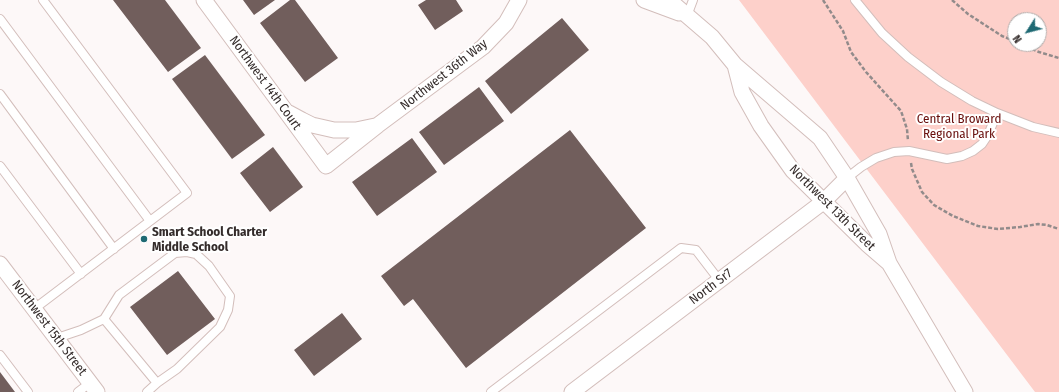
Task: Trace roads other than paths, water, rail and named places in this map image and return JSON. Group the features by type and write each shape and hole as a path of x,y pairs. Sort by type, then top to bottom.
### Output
{"street":[{"name":"Northwest 14th Court","path":"204,0 326,166"},
{"name":"Northwest 36th Way","path":"326,166 378,125 483,47 506,23 519,0"},
{"name":"Northwest 13th Street","path":"644,0 688,16"},
{"name":"Northwest 13th Street","path":"669,0 712,37 735,65 820,138 847,178 879,234 889,263 965,392"},
{"name":"Northwest 13th Street","path":"735,65 742,92 761,126 793,172 867,244 889,263"},
{"name":"Northwest 36th Way","path":"283,108 292,115 307,122 323,128 334,130 356,130 378,125"},
{"name":"North Sr7","path":"572,392 823,202 847,178"},
{"name":"Northwest 15th Street","path":"0,264 94,387"}],"lane":[{"path":"34,309 187,193 43,0"},
{"path":"688,16 693,0"},
{"path":"855,0 882,32 908,57 941,82 972,101 997,113 1033,127 1059,133"},
{"path":"0,19 150,221"},
{"path":"0,94 114,248"},
{"path":"847,178 876,158 894,152 909,151 947,159 962,156 973,151 982,144 988,135 997,113"},
{"path":"0,166 81,274"},
{"path":"491,392 681,248 696,250 719,280"},
{"path":"57,338 81,330 104,319 119,295 175,253 187,252 196,254 209,266 230,296 228,310 220,327 177,369 147,392"},
{"path":"104,319 157,384"},
{"path":"0,355 28,392"},
{"path":"78,392 94,387"}],"place":[{"name":"Smart School Charter Middle School","path":"144,239"}],"park label":[{"name":"Central Broward Regional Park","path":"959,126"}]}
